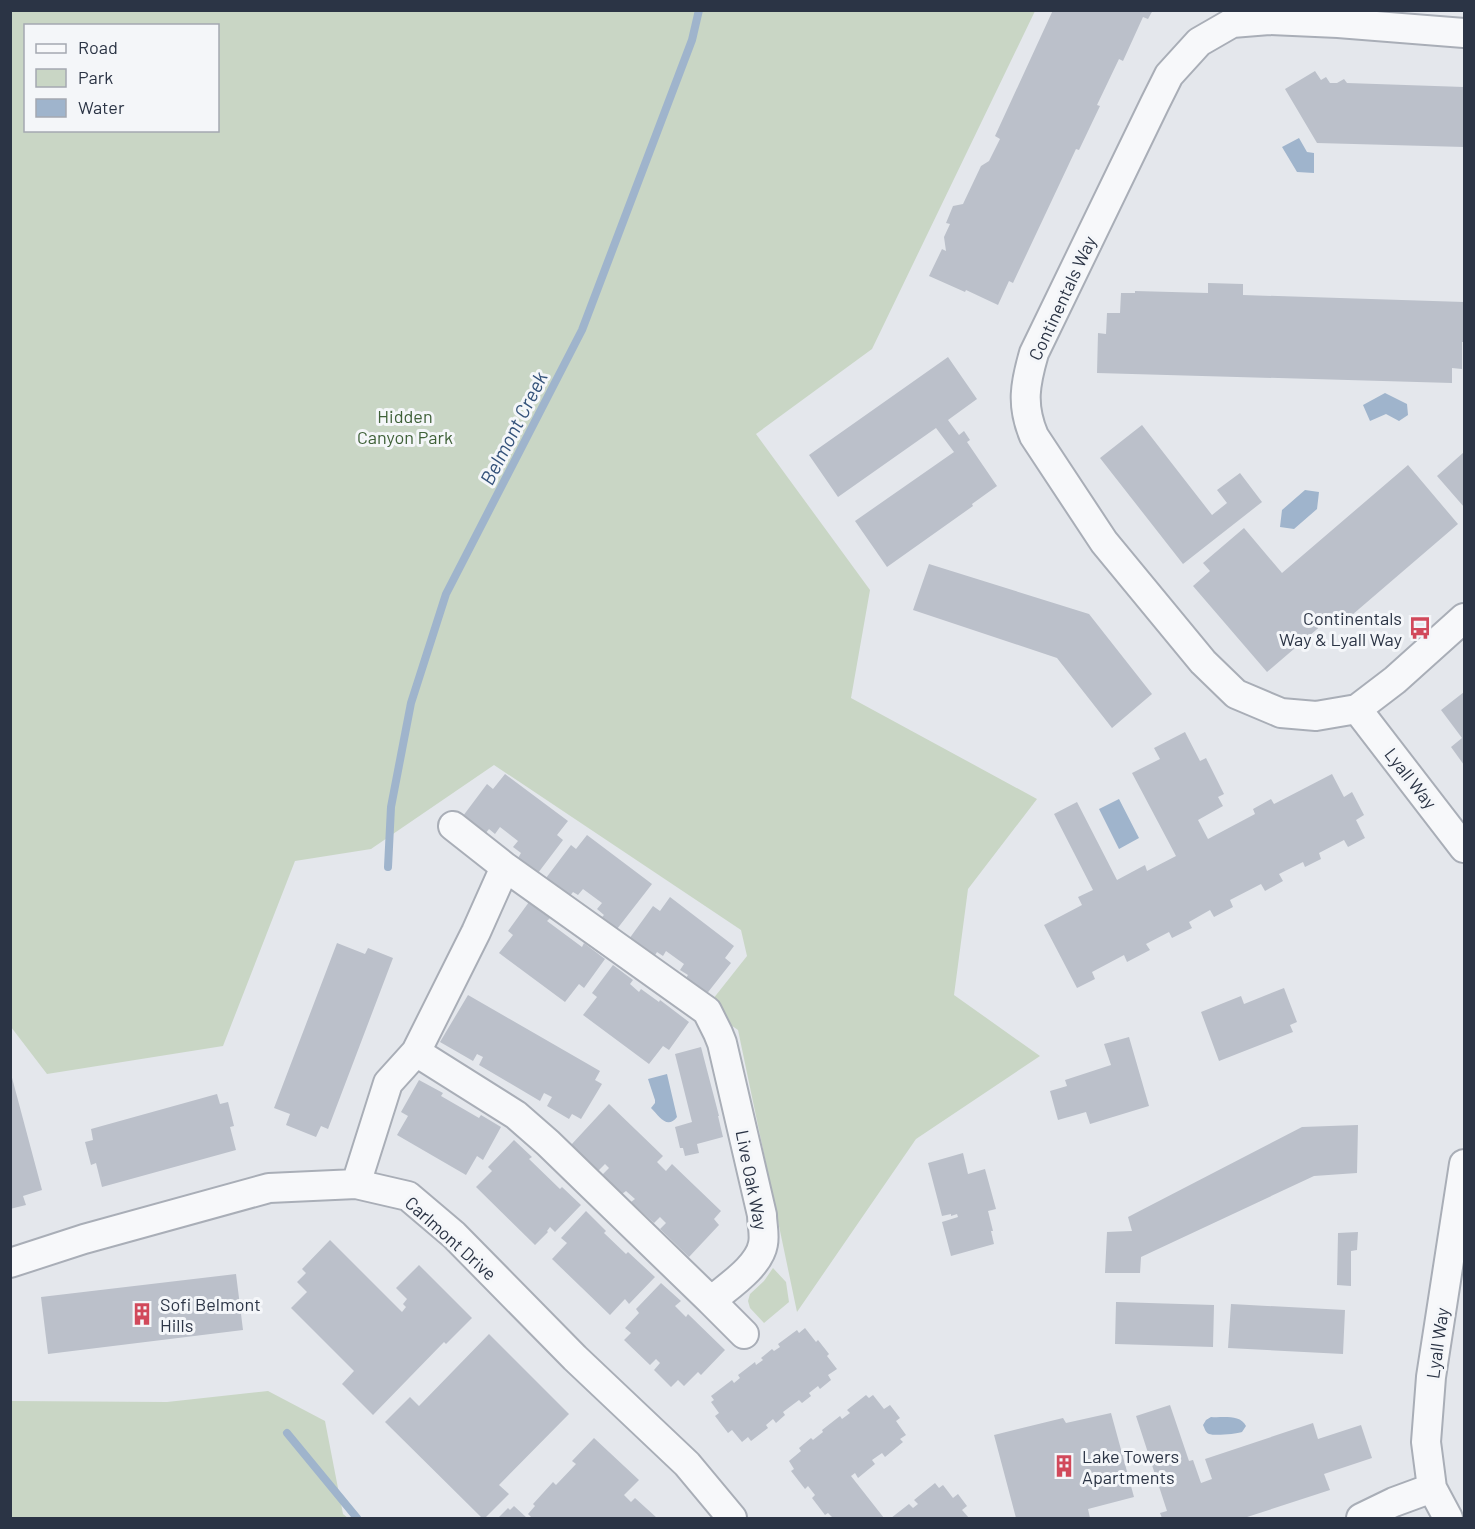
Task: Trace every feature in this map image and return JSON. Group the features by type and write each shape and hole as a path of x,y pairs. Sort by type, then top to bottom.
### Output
{"street":[{"name":"Continentals Way","path":"1464,33 1269,20 1232,23 1199,42 1169,75 1034,353 1025,395 1027,420 1034,436 1104,542 1203,662 1236,694 1281,713 1316,716 1357,709 1395,680 1464,618"},
{"name":"Lyall Way","path":"1357,709 1464,848"},
{"name":"Live Oak Way","path":"453,826 506,867 707,1011 718,1033 762,1215 763,1243 760,1255 752,1265 711,1301"},
{"path":"356,1184 388,1083 416,1052 506,867"},
{"path":"416,1052 516,1115 548,1143 744,1334"},
{"name":"Lyall Way","path":"1448,1518 1431,1488 1426,1442 1431,1377 1464,1164"},
{"name":"Carlmont Drive","path":"10,1263 84,1239 269,1188 356,1184 408,1196 454,1235 575,1358 687,1464 732,1518"},
{"path":"1361,1518 1431,1488"}],"green space":[{"name":"Hidden Canyon Park","path":"11,11 1035,11 872,349 756,434 870,590 851,698 1037,799 968,889 954,995 1040,1056 916,1139 797,1312 738,1030 728,1023 713,999 747,956 741,930 494,765 371,849 295,861 223,1046 47,1074 11,1027"},
{"path":"773,1268 786,1282 789,1302 764,1323 750,1308 748,1301 750,1294 764,1281"},
{"path":"268,1391 325,1421 343,1514 348,1518 11,1518 11,1401 167,1402"}],"water":[{"path":"1299,138 1307,152 1314,153 1314,173 1297,172 1282,147"},
{"path":"1385,393 1407,404 1408,415 1399,421 1386,414 1370,421 1363,405"},
{"path":"1305,490 1319,492 1317,509 1294,529 1280,527 1282,510"},
{"path":"1119,799 1139,838 1119,849 1099,809"},
{"path":"667,1074 677,1117 670,1122 663,1120 651,1108 655,1100 648,1079"},
{"path":"1211,1417 1235,1418 1246,1426 1239,1433 1209,1434 1203,1425"}],"building":[{"path":"1053,10 1153,10 1148,19 1143,17 1123,61 1119,59 1079,150 1076,149 1013,283 1009,281 998,305 929,276 942,249 946,251 944,237 950,224 946,223 953,206 963,204 981,166 989,161 1000,139 995,136"},
{"path":"1315,71 1321,80 1326,77 1330,83 1337,83 1344,79 1347,83 1464,87 1464,147 1317,143 1285,89"},
{"path":"1208,283 1243,284 1243,295 1464,302 1462,369 1452,368 1452,383 1097,373 1098,333 1106,334 1107,313 1120,313 1121,293 1135,293 1135,291 1208,293"},
{"path":"948,357 977,399 948,420 959,435 964,431 970,440 967,442 997,486 972,504 973,506 887,567 855,521 954,452 936,428 838,497 809,455"},
{"path":"1142,425 1212,515 1227,503 1217,490 1240,473 1262,502 1183,564 1100,458"},
{"path":"1464,452 1464,507 1437,476"},
{"path":"1408,465 1458,524 1345,621 1337,612 1267,672 1193,586 1210,571 1203,563 1244,528 1282,573"},
{"path":"929,564 1089,614 1152,694 1112,728 1057,658 913,610"},
{"path":"1464,692 1464,765 1451,747 1462,738 1441,710"},
{"path":"1185,732 1200,761 1206,758 1224,794 1218,797 1223,806 1198,820 1208,839 1255,814 1253,809 1271,799 1274,804 1332,774 1344,797 1352,792 1364,815 1356,820 1365,838 1348,847 1344,840 1319,853 1321,859 1305,867 1303,862 1279,874 1283,881 1265,891 1261,884 1230,900 1233,907 1214,917 1210,910 1189,922 1192,928 1172,938 1169,932 1146,944 1150,950 1127,962 1124,955 1092,972 1095,979 1077,988 1044,925 1082,905 1078,897 1093,890 1054,814 1077,802 1117,880 1145,865 1147,871 1176,856 1132,773 1160,759 1154,748"},
{"path":"505,774 568,821 557,835 563,840 538,873 518,858 521,853 513,847 518,841 500,827 495,834 489,829 485,834 463,816 487,784 493,789"},
{"path":"587,835 652,884 617,929 601,918 604,915 597,909 602,903 583,889 578,895 573,892 570,896 546,878 571,845 576,849"},
{"path":"670,897 734,946 725,958 731,963 705,996 684,981 688,975 680,970 684,964 666,951 663,956 657,952 654,957 629,939 653,906 660,911"},
{"path":"529,902 550,918 547,921 582,947 584,943 605,959 584,988 579,984 565,1002 499,953 513,935 508,931"},
{"path":"337,943 365,954 368,948 393,958 328,1129 321,1126 316,1137 286,1125 290,1114 274,1108"},
{"path":"613,965 633,980 630,984 639,992 641,989 659,1002 660,1000 689,1022 669,1050 663,1046 649,1064 583,1015 597,997 592,993"},
{"path":"1284,988 1297,1022 1290,1025 1293,1032 1219,1061 1201,1012 1241,996 1244,1004"},
{"path":"468,995 600,1071 595,1080 602,1084 581,1119 572,1114 569,1119 547,1106 552,1097 544,1093 540,1101 479,1065 483,1057 477,1054 473,1061 440,1042"},
{"path":"1129,1037 1149,1106 1090,1124 1086,1112 1058,1120 1050,1091 1067,1086 1065,1080 1111,1065 1104,1044"},
{"path":"701,1047 723,1137 697,1144 699,1153 685,1156 683,1148 680,1148 675,1127 692,1122 675,1054"},
{"path":"11,1074 42,1190 23,1196 26,1205 10,1209"},
{"path":"419,1080 443,1093 441,1096 479,1118 481,1115 501,1127 483,1160 477,1156 466,1175 397,1135 408,1116 401,1112"},
{"path":"217,1094 220,1104 228,1102 234,1126 230,1127 236,1150 102,1187 96,1163 91,1165 85,1142 93,1140 91,1129"},
{"path":"609,1104 663,1156 657,1162 666,1171 672,1164 721,1211 714,1219 719,1225 689,1257 660,1229 666,1223 660,1217 654,1223 631,1202 635,1199 626,1191 622,1194 602,1175 609,1168 605,1164 598,1171 571,1145"},
{"path":"1358,1125 1357,1173 1314,1176 1141,1257 1140,1273 1105,1273 1107,1232 1132,1231 1128,1217 1302,1127"},
{"path":"514,1140 532,1157 529,1159 560,1189 562,1187 581,1205 555,1232 550,1227 535,1245 476,1187 492,1171 488,1167"},
{"path":"963,1153 968,1174 985,1169 996,1209 988,1211 994,1244 951,1256 942,1222 958,1217 957,1214 942,1216 928,1163"},
{"path":"586,1211 606,1231 604,1233 655,1277 629,1304 625,1299 610,1315 552,1259 567,1243 561,1238"},
{"path":"1358,1232 1357,1250 1351,1251 1351,1286 1337,1285 1338,1233"},
{"path":"330,1240 402,1312 406,1307 403,1304 407,1299 396,1288 419,1265 472,1318 446,1344 444,1342 373,1415 342,1384 354,1371 291,1308 307,1292 297,1282 306,1273 302,1269"},
{"name":"Sofi Belmont Hills","path":"236,1274 243,1330 48,1354 41,1297"},
{"path":"661,1283 681,1301 675,1306 686,1317 688,1314 725,1350 701,1375 698,1372 684,1386 678,1380 671,1387 654,1370 660,1363 656,1359 650,1365 624,1340 631,1333 625,1328 639,1313 636,1309"},
{"path":"1116,1302 1214,1305 1213,1347 1115,1344"},
{"path":"1231,1304 1345,1310 1343,1354 1228,1348"},
{"path":"805,1328 829,1354 827,1356 837,1369 828,1375 831,1380 820,1389 818,1386 809,1393 811,1396 802,1403 799,1400 783,1412 785,1415 776,1423 773,1419 766,1425 768,1428 751,1441 748,1437 742,1442 732,1430 728,1433 715,1416 719,1413 711,1402 714,1400 711,1396 732,1380 734,1383 740,1378 738,1375 755,1362 756,1365 763,1360 761,1358 772,1349 774,1351 780,1347 778,1344 797,1330 799,1333"},
{"path":"489,1334 569,1414 499,1485 509,1494 485,1518 482,1518 385,1422 410,1397 419,1406"},
{"path":"866,1395 869,1398 873,1395 884,1409 890,1405 900,1418 896,1421 906,1435 900,1439 903,1442 885,1457 882,1453 872,1460 875,1464 858,1478 855,1473 851,1476 884,1518 833,1518 828,1513 825,1515 812,1498 815,1495 808,1486 805,1489 791,1471 794,1469 789,1461 801,1451 799,1448 811,1438 813,1440 840,1416 842,1419 850,1413 847,1410"},
{"path":"1170,1405 1189,1461 1193,1460 1201,1483 1212,1479 1205,1459 1313,1423 1318,1439 1361,1425 1372,1458 1324,1474 1330,1490 1244,1518 1162,1518 1160,1513 1167,1511 1136,1416"},
{"name":"Lake Towers Apartments","path":"1111,1413 1134,1497 1088,1509 1090,1518 1016,1518 994,1435 1063,1418 1066,1423"},
{"path":"594,1438 639,1480 624,1495 631,1502 635,1498 657,1518 532,1518 528,1514 535,1506 533,1504 553,1482 556,1485 576,1464 572,1461"},
{"path":"935,1483 939,1488 943,1485 953,1498 958,1494 967,1506 962,1510 969,1518 891,1518 909,1504 913,1508 918,1504 914,1500"},
{"path":"514,1506 527,1518 498,1518 508,1508 510,1510"}],"waterway":[{"name":"Belmont Creek","path":"388,867 391,807 411,703 446,594 582,330 692,40 699,10"},
{"name":"Belmont Creek","path":"287,1433 357,1518"}],"place":[{"name":"Continentals Way & Lyall Way","path":"1420,628"},
{"name":"Sofi Belmont Hills","path":"142,1314"},
{"name":"Lake Towers Apartments","path":"1064,1466"}]}
